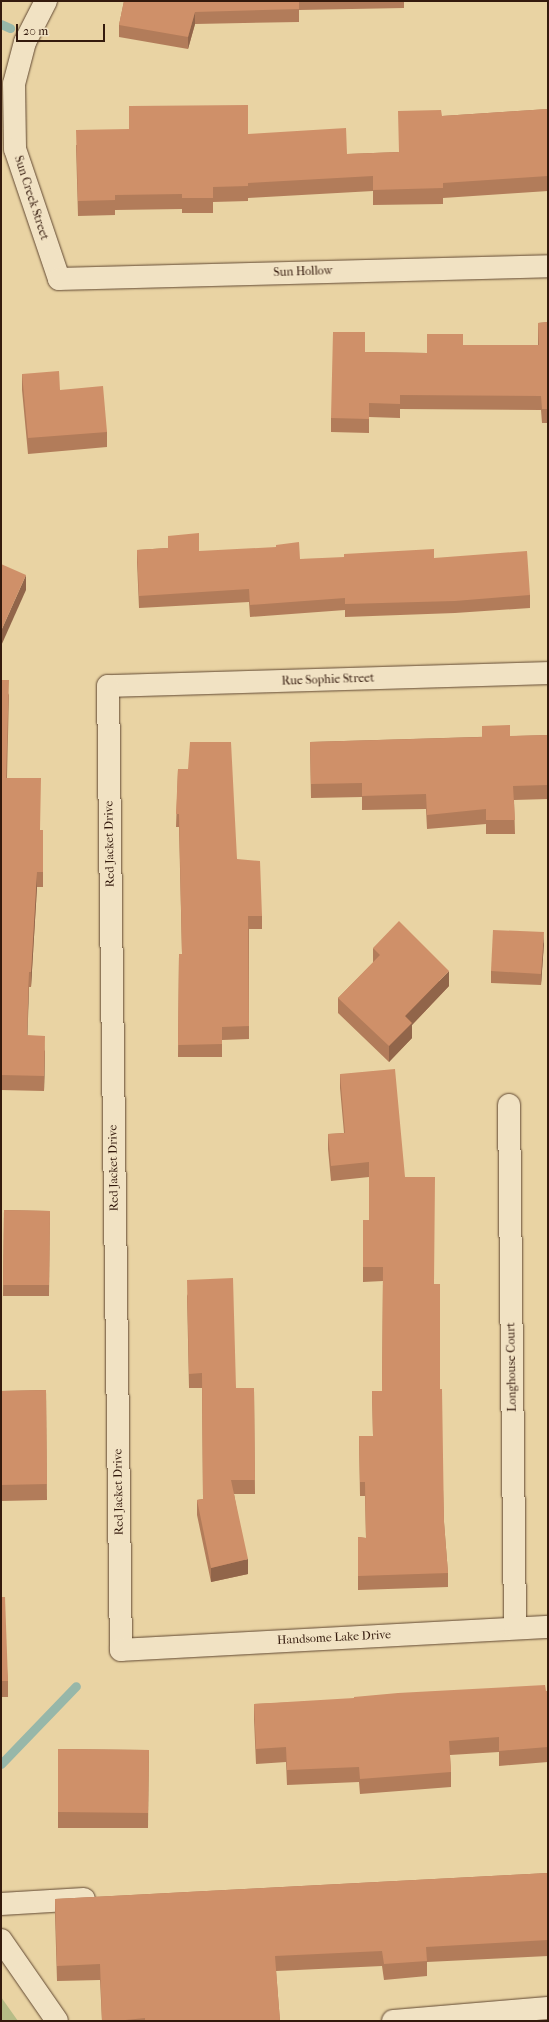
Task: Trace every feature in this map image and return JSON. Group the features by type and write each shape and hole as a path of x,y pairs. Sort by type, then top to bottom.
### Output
{"street":[{"name":"Sun Creek Street","path":"46,1 25,42 14,84 15,149 58,279"},
{"name":"Sun Hollow","path":"58,279 548,266"},
{"name":"Rue Sophie Street","path":"108,686 548,673"},
{"name":"Red Jacket Drive","path":"108,686 120,1650"},
{"name":"Longhouse Court","path":"509,1105 515,1628"},
{"name":"Handsome Lake Drive","path":"120,1650 548,1627"},
{"path":"1,1904 104,1898"},
{"path":"1,1940 57,2021"},
{"path":"392,2021 548,2008"}],"green space":[{"path":"1,1997 18,2021 1,2021"}],"building":[{"path":"124,1 299,1 299,9 195,12 188,37 119,25"},
{"path":"248,105 248,134 346,128 347,154 399,152 398,111 441,110 442,116 548,109 548,176 443,183 443,188 373,190 373,176 248,183 248,186 213,187 213,198 182,198 182,194 115,195 115,200 78,201 76,130 129,129 129,106"},
{"path":"548,322 548,409 542,409 541,396 400,395 400,404 369,403 369,419 331,418 333,332 365,332 365,352 427,353 427,334 463,334 463,345 539,345 538,323"},
{"path":"59,371 60,390 103,386 107,432 28,438 22,374"},
{"path":"199,533 199,551 276,547 276,545 299,542 300,559 344,557 344,554 434,549 434,558 527,551 530,595 455,601 345,604 345,598 250,605 249,589 139,596 137,550 168,548 168,536"},
{"path":"1,564 26,575 1,631"},
{"path":"1,680 9,680 6,778 41,778 40,830 43,830 43,872 37,872 31,972 29,972 27,1035 45,1036 44,1076 1,1075"},
{"path":"510,725 510,736 548,735 548,785 513,786 515,820 486,820 486,809 427,815 426,794 362,796 362,783 311,784 310,742 482,737 482,726"},
{"path":"190,742 231,742 237,859 260,861 262,916 248,916 249,1026 222,1027 222,1044 178,1045 179,954 182,954 179,814 176,814 178,769 188,769"},
{"path":"399,921 449,971 405,1016 412,1023 389,1046 338,998 380,955 373,948"},
{"path":"493,930 544,932 541,974 491,971"},
{"path":"395,1069 405,1177 435,1177 434,1284 440,1284 440,1389 442,1389 444,1522 448,1573 358,1576 358,1537 366,1538 365,1482 360,1482 359,1436 373,1436 372,1391 382,1391 383,1267 363,1267 363,1220 369,1220 369,1162 331,1166 328,1134 345,1133 340,1074"},
{"path":"4,1210 50,1211 49,1285 3,1285"},
{"path":"233,1278 236,1388 254,1388 255,1480 231,1480 248,1559 211,1568 197,1500 203,1499 202,1373 189,1374 187,1280"},
{"path":"46,1390 47,1484 1,1485 1,1391"},
{"path":"1,1597 5,1597 8,1681 1,1681"},
{"path":"545,1685 546,1691 548,1691 548,1747 499,1751 499,1737 449,1741 451,1772 360,1779 359,1767 287,1770 286,1747 256,1749 254,1704 354,1698 398,1693"},
{"path":"58,1749 149,1750 148,1813 58,1812"},
{"path":"548,1873 548,1940 426,1947 427,1961 384,1964 382,1951 275,1956 280,2021 145,2021 145,2018 102,2021 100,1964 57,1966 55,1899"}],"waterway":[{"path":"1,24 10,28"},
{"path":"1,1764 76,1686"}]}
